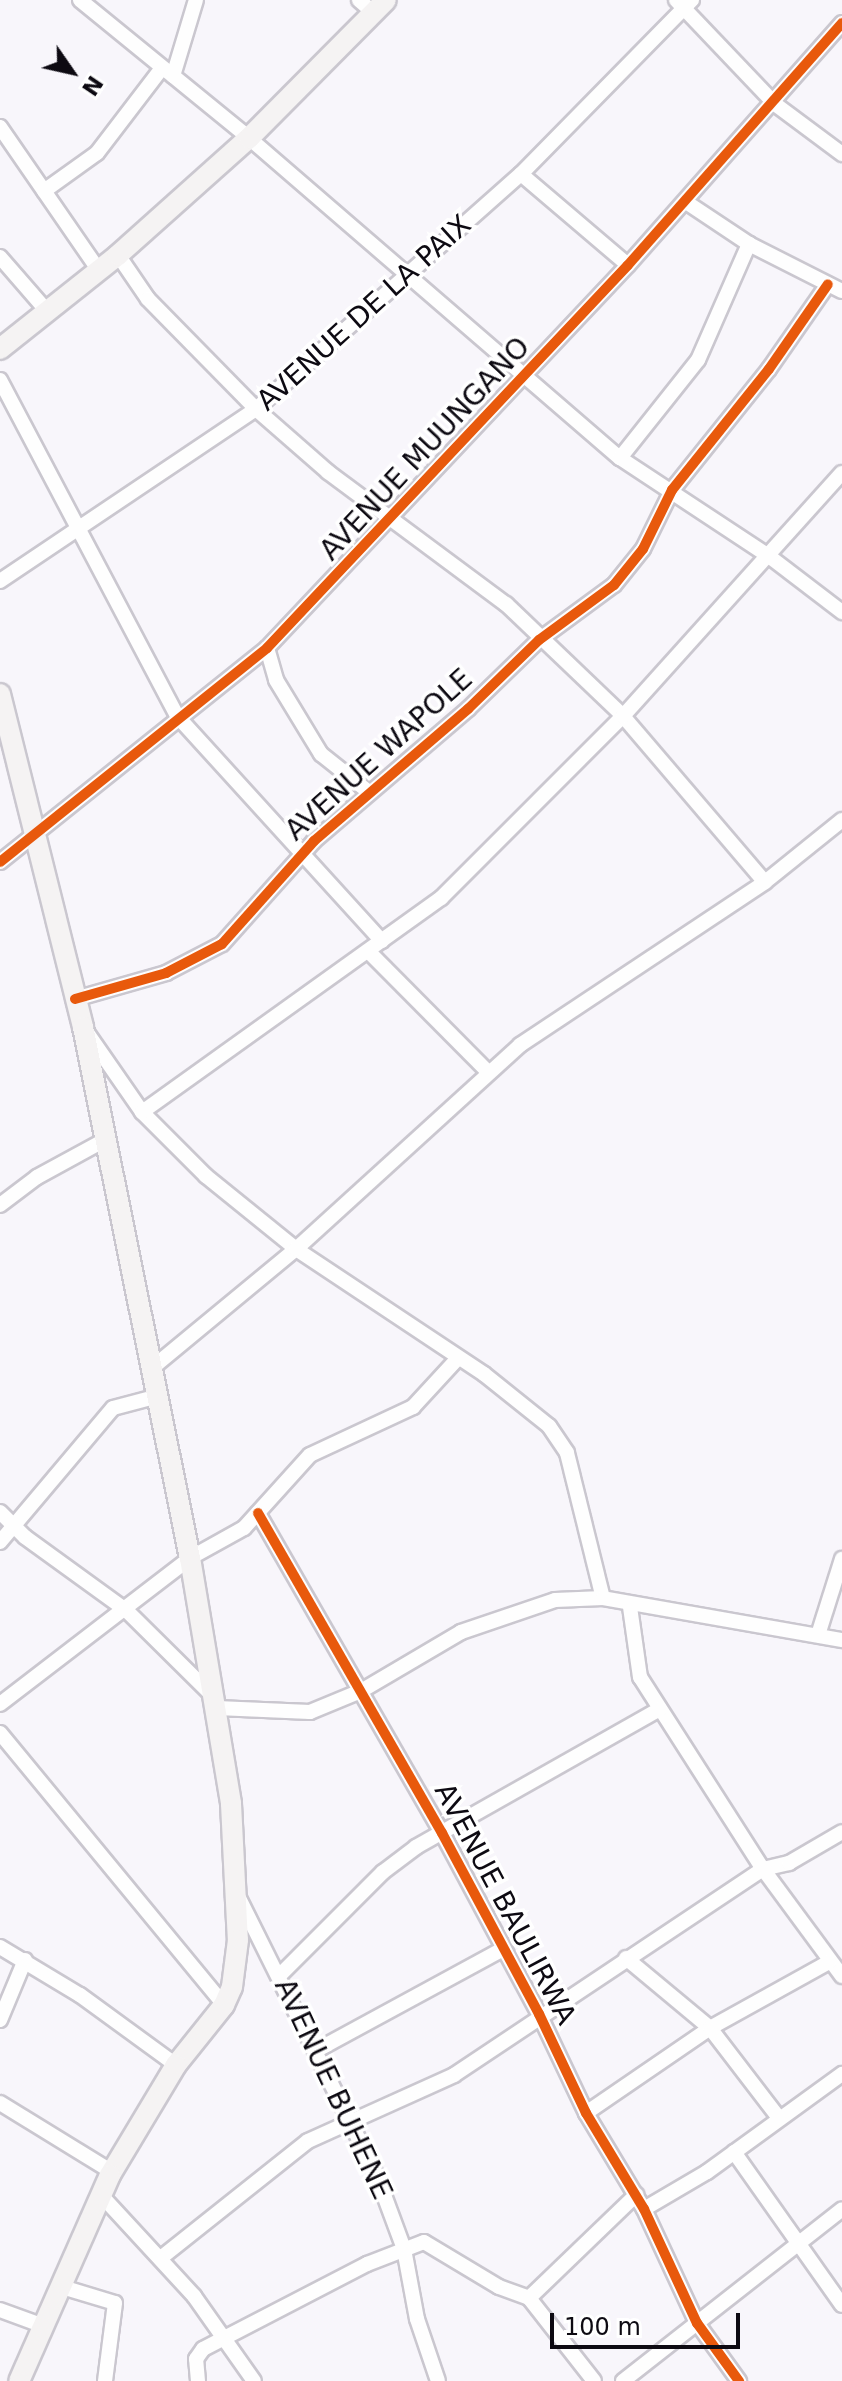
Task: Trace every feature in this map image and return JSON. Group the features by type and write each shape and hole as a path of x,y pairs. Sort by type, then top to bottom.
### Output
{"main road":[{"path":"0,349 118,255 249,138 373,4"},
{"path":"0,694 39,834 83,1027 190,1558 213,1700 237,1895 236,1966 224,2005 176,2065 100,2194 19,2381"}],"street":[{"path":"80,0 249,138 620,458 770,557 842,612"},
{"path":"44,191 97,153 167,72 196,0"},
{"path":"684,2 775,104 842,154"},
{"name":"AVENUE DE LA PAIX","path":"0,581 256,409 521,174 684,2"},
{"name":"AVENUE MUUNGANO","path":"0,862 39,834 178,717 267,648 393,521 775,104 842,23"},
{"path":"0,127 98,269"},
{"path":"521,174 628,265"},
{"path":"686,202 749,244 842,291"},
{"path":"620,458 698,360 749,244"},
{"path":"118,255 148,299 256,409 393,521 487,589 623,716 765,882"},
{"path":"0,257 47,311"},
{"name":"AVENUE WAPOLE","path":"75,999 166,973 209,952 304,851 468,709 539,640 629,570 672,490 769,369 828,284"},
{"path":"0,380 178,717 304,851 382,941"},
{"path":"142,1112 441,898 623,716 770,557 842,473"},
{"path":"267,648 276,680 321,754 369,792"},
{"path":"152,1368 296,1249 489,1073 641,961 765,882 842,820"},
{"path":"369,952 489,1073"},
{"path":"83,1027 142,1112 206,1176 296,1249 458,1358 560,1439 603,1598"},
{"path":"0,1205 37,1177 105,1140"},
{"path":"0,1704 190,1558 232,1537 258,1513 303,1461 413,1407 458,1358"},
{"path":"0,1542 113,1408 158,1396"},
{"path":"0,1512 25,1537 126,1610 213,1700 310,1712 361,1691 461,1632 555,1600 603,1598 630,1607 842,1640"},
{"name":"AVENUE BAULIRWA","path":"258,1513 442,1833 539,2014 586,2113 640,2202 697,2323 739,2381"},
{"path":"818,1635 842,1559"},
{"path":"630,1607 640,1677 763,1869 842,1976"},
{"path":"279,1976 383,1872 442,1833 660,1709"},
{"path":"0,1733 224,2005"},
{"path":"162,2257 308,2141 454,2075 539,2014 763,1869 789,1863 842,1832"},
{"name":"AVENUE BUHENE","path":"237,1895 354,2120 404,2249 417,2319 438,2381"},
{"path":"0,1947 25,1960 176,2065"},
{"path":"317,2050 503,1949"},
{"path":"626,1958 710,2028 779,2118"},
{"path":"0,2020 25,1960"},
{"path":"586,2113 710,2028 829,1962"},
{"path":"529,2298 640,2202 734,2152 842,2074"},
{"path":"0,2103 112,2172"},
{"path":"734,2152 842,2305"},
{"path":"100,2194 162,2257 226,2338 254,2381"},
{"path":"623,2381 842,2209"},
{"path":"198,2381 198,2354 404,2249 424,2242 499,2287 529,2298 594,2381"},
{"path":"62,2287 115,2303 105,2381"},
{"path":"0,2310 44,2326"}],"cycle path":[{"path":"0,862 267,648 628,265 842,23"},
{"path":"75,999 166,973 222,944 314,841 468,709 539,640 614,585 643,549 672,490 769,369 828,284"},
{"path":"258,1513 442,1833 539,2014 586,2113 644,2209 697,2323 739,2381"}]}
